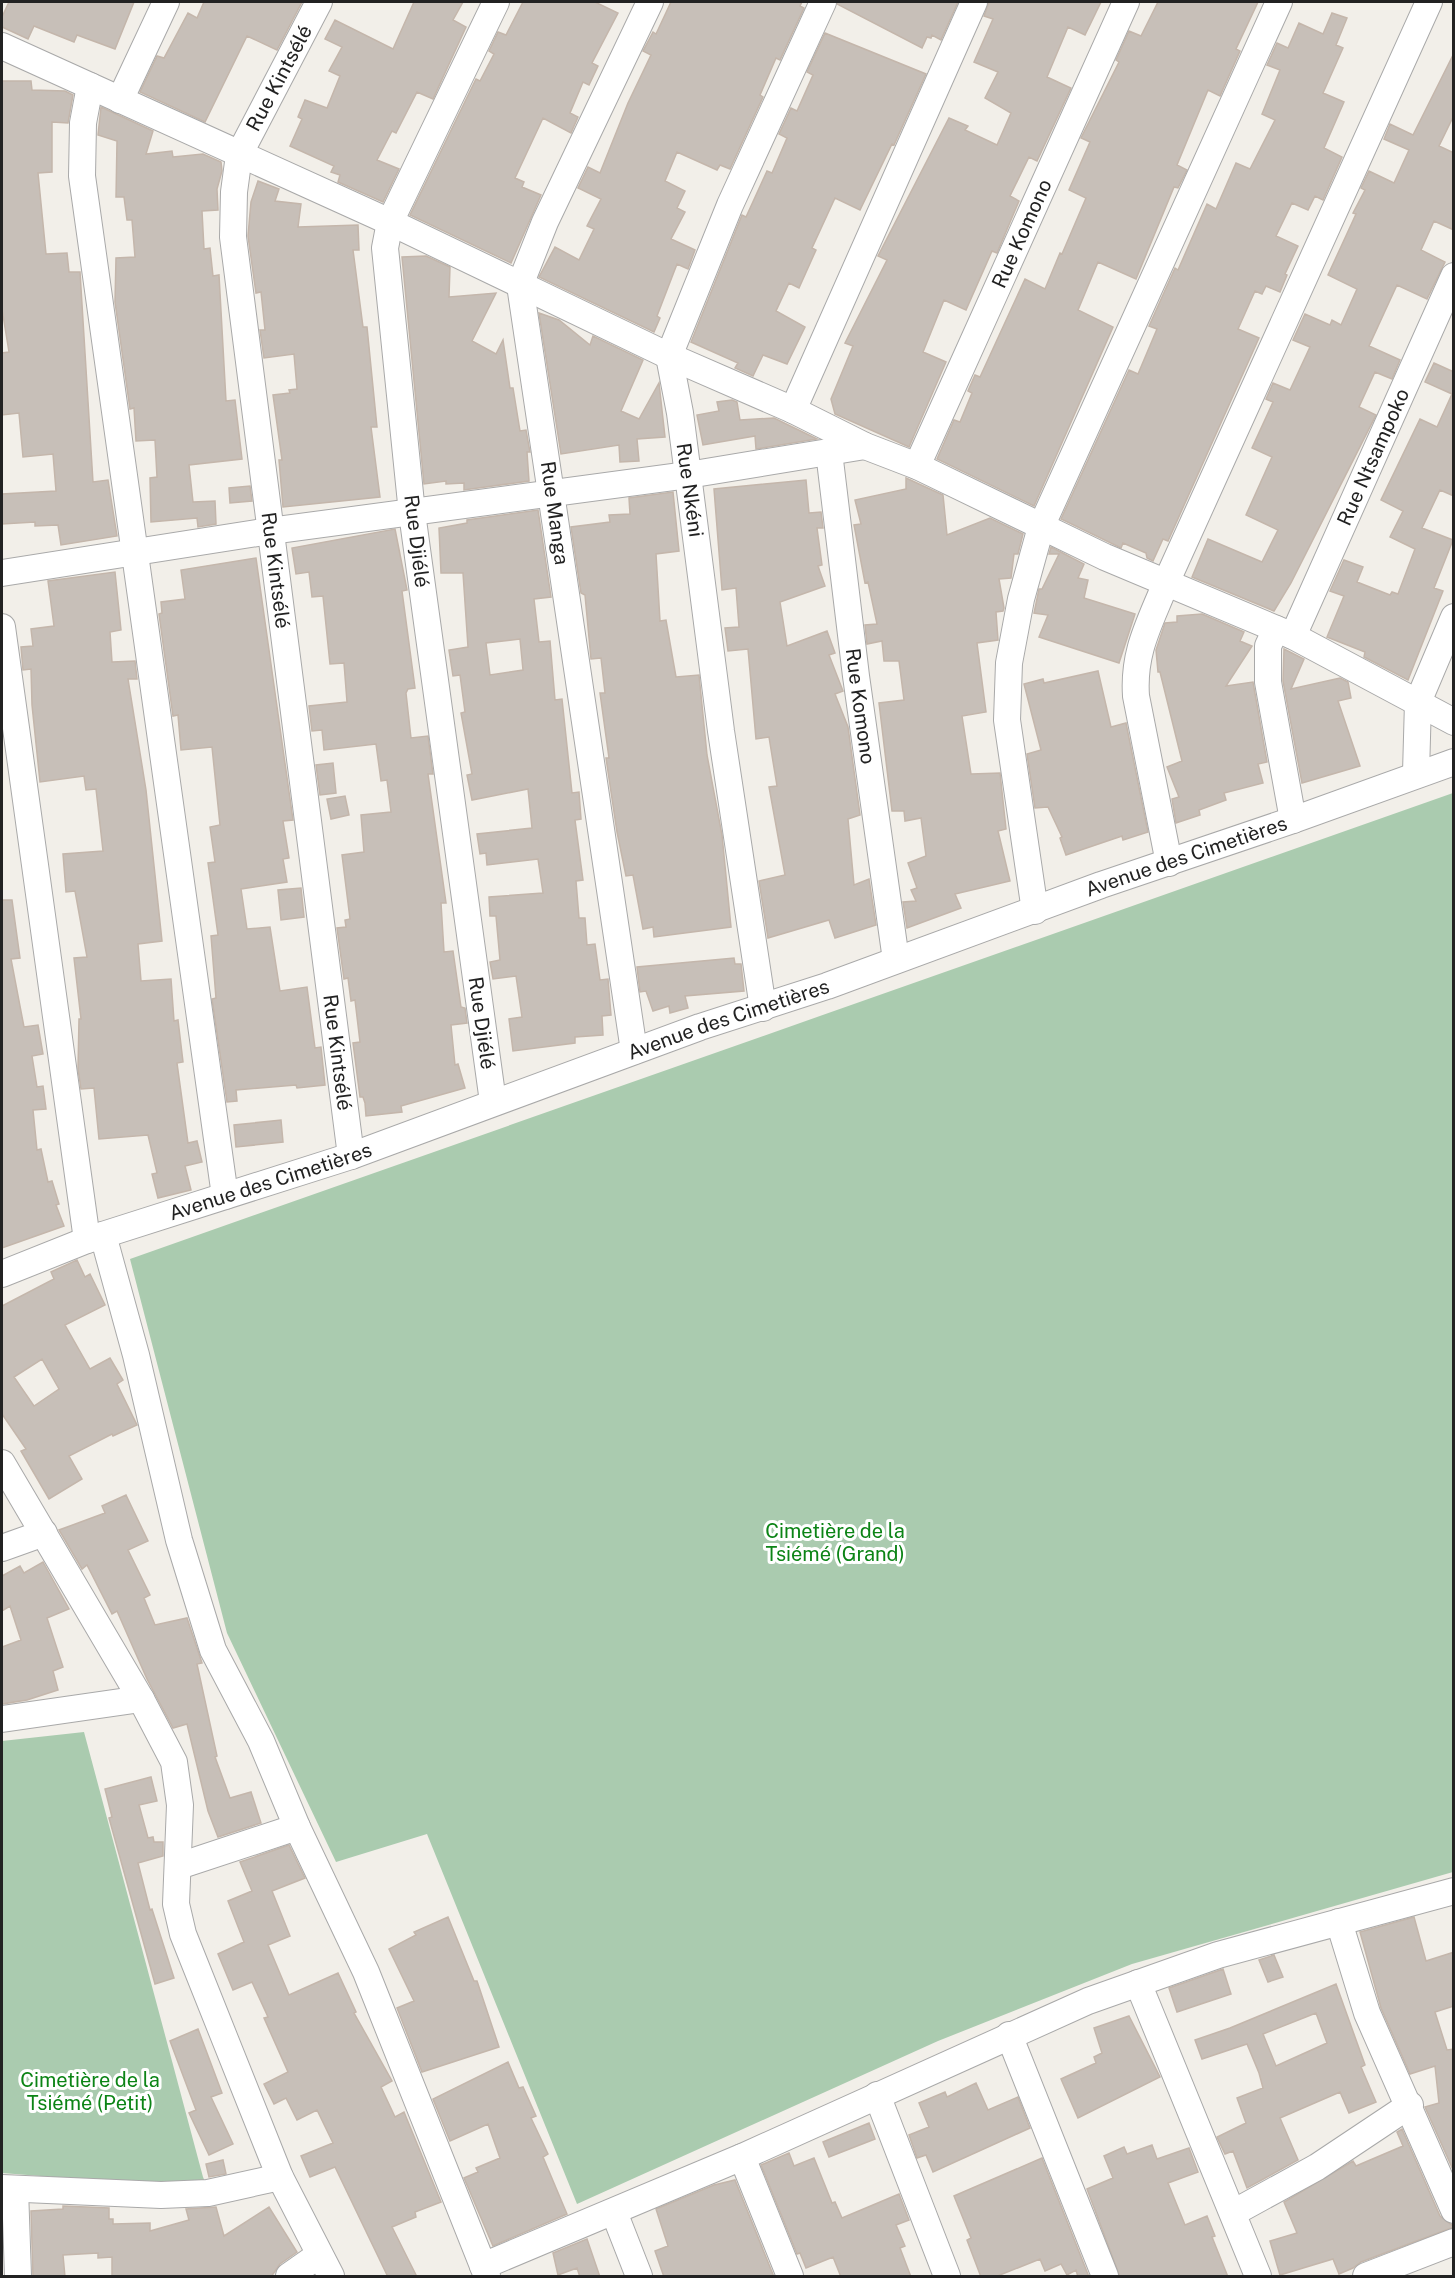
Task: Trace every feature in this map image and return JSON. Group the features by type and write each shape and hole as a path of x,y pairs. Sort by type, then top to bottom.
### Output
{"street":[{"path":"120,100 166,2"},
{"name":"Rue Kintsélé","path":"320,2 239,155 234,192 233,237 351,1156"},
{"name":"Rue Djiélé","path":"493,1102 412,513 385,248 390,222 496,2"},
{"path":"520,285 545,222 650,2"},
{"path":"669,356 730,205 823,2"},
{"path":"793,410 974,2"},
{"name":"Rue Komono","path":"917,466 1126,2"},
{"path":"1035,910 1007,720 1009,663 1021,599 1041,526 1279,2"},
{"path":"1169,863 1136,696 1135,670 1139,650 1165,585 1429,2"},
{"path":"2,46 390,222 669,356 793,410 865,446 917,466 1165,585 1285,632 1454,722"},
{"path":"90,86 83,123 82,176 225,1196"},
{"name":"Rue Ntsampoko","path":"1293,820 1268,682 1268,646 1285,632 1454,276"},
{"name":"Rue Manga","path":"520,285 634,1051"},
{"name":"Rue Nkéni","path":"669,356 688,475 721,731 763,1008"},
{"path":"2,573 270,531 688,475 865,446"},
{"name":"Rue Komono","path":"829,452 856,676 896,960"},
{"path":"1416,773 1418,702 1454,617"},
{"path":"2,627 95,1238 136,1355 194,1597 213,1650 261,1741 297,1827 366,1972 485,2271 1009,2035 1138,1983 1218,1955 1454,1891"},
{"name":"Avenue des Cimetières","path":"2,1274 95,1238 351,1156 634,1051 763,1008 1293,820 1416,773 1454,762"},
{"path":"2,1463 171,1754 177,1775 180,1805 176,1904 183,1934 280,2177 325,2266 289,2277"},
{"path":"2,1548 44,1533"},
{"path":"2,1719 141,1699"},
{"path":"179,1866 297,1827"},
{"path":"1340,1922 1367,2013 1410,2105 1431,2163 1454,2210"},
{"path":"1138,1983 1258,2277"},
{"path":"1009,2035 1105,2277"},
{"path":"877,2095 947,2277"},
{"path":"1233,2213 1317,2167 1410,2105"},
{"path":"742,2157 790,2277"},
{"path":"18,2277 8,2189 161,2195 208,2193 280,2177"},
{"path":"614,2212 639,2277"},
{"path":"1366,2277 1454,2242"}],"green space":[{"name":"Cimetière de la Tsiémé (Grand)","path":"1453,793 1453,1872 1132,1964 938,2041 577,2204 427,1834 336,1862 227,1633 130,1259"},
{"name":"Cimetière de la Tsiémé (Petit)","path":"84,1732 208,2189 2,2173 2,1741"}],"building":[{"path":"9,2 134,2 115,49 77,35 74,42 34,26 28,39 2,27 2,17"},
{"path":"204,2 302,2 277,50 247,36 205,122 140,92 157,56 164,58 188,13 197,18"},
{"path":"414,2 463,2 453,20 466,27 433,99 417,92 396,133 392,131 377,160 399,169 383,202 338,182 340,175 331,172 334,166 290,146 302,119 298,117 305,100 327,108 340,76 329,71 342,47 325,39 335,20 393,49"},
{"path":"523,2 595,2 618,13 592,63 598,66 589,85 583,82 570,113 578,117 571,133 543,118 515,178 524,182 522,187 541,195 511,263 410,215 476,79 480,81 494,54 489,51 498,32 506,35"},
{"path":"671,2 802,2 800,6 804,8 780,60 776,58 760,95 763,97 730,169 720,165 717,170 677,152 665,181 685,191 677,208 685,212 671,239 695,250 688,269 677,264 657,316 660,318 654,332 539,277 555,247 579,260 594,229 587,226 601,199 578,188 588,167 600,173 628,103 651,55 643,51 653,32 656,34"},
{"path":"838,2 958,2 941,40 932,35 931,38 927,37 922,48 837,4"},
{"path":"989,2 1101,2 1085,35 1068,27 1047,77 1071,88 1037,161 1029,157 1010,196 1019,201 997,253 992,251 966,310 944,300 923,352 946,362 909,447 835,414 831,399 853,346 845,343 887,260 878,256 949,118 968,126 965,130 997,145 1011,113 985,98 998,72 974,62 993,19 984,16"},
{"path":"1158,2 1258,2 1236,49 1240,51 1220,96 1208,90 1177,165 1187,170 1178,188 1174,187 1136,279 1098,262 1078,310 1113,327 1034,506 937,459 954,420 960,422 972,393 968,391 975,375 980,377 1025,279 1045,289 1060,253 1062,254 1086,198 1069,190 1090,142 1081,138 1119,62 1116,60 1129,31 1141,36"},
{"path":"1332,13 1347,18 1336,45 1343,48 1323,93 1344,102 1324,148 1342,157 1323,200 1315,196 1308,210 1292,203 1276,236 1298,246 1285,274 1287,275 1280,292 1266,286 1262,294 1255,291 1238,329 1259,338 1168,541 1163,539 1153,561 1147,558 1146,553 1123,543 1121,548 1061,519 1129,370 1138,374 1157,329 1149,326 1175,268 1178,270 1207,204 1216,209 1236,163 1250,169 1275,120 1262,114 1280,70 1267,65 1277,43 1288,48 1299,23 1323,34"},
{"path":"825,33 926,74 894,145 892,144 860,210 835,198 812,248 816,250 799,288 789,283 776,311 805,327 787,364 763,355 753,376 735,368 738,363 691,342 742,215 746,217 767,171 772,173 787,138 779,134 791,108 797,111 813,75 807,72"},
{"path":"1454,53 1454,115 1439,146 1454,153 1454,230 1434,221 1421,250 1445,262 1427,299 1397,285 1369,346 1400,360 1392,379 1375,372 1359,407 1376,415 1291,583 1274,611 1192,577 1208,539 1262,562 1278,530 1246,515 1272,457 1252,448 1273,402 1266,399 1273,383 1290,390 1310,347 1293,340 1305,314 1330,325 1332,320 1341,325 1357,289 1328,275 1356,214 1353,213 1365,190 1361,188 1369,171 1394,183 1409,150 1384,139 1390,124 1413,135"},
{"path":"2,81 31,81 32,90 65,91 73,95 68,123 52,122 52,172 38,173 46,254 67,253 69,272 80,272 93,482 108,480 117,536 61,545 58,525 35,526 35,522 2,524 2,494 56,491 53,454 23,457 19,413 2,415 2,353 9,352 2,309"},
{"path":"101,107 153,131 146,154 172,151 173,157 203,154 221,162 222,171 217,189 218,210 202,211 204,249 210,248 213,276 219,275 226,401 235,400 242,459 189,465 193,502 215,501 216,524 198,527 197,518 151,522 150,478 157,477 155,440 136,441 134,408 130,409 115,302 116,258 135,257 132,220 127,220 124,197 116,197 117,141 98,135"},
{"path":"258,181 279,189 275,201 301,204 298,227 358,225 359,250 353,250 363,327 367,327 377,427 371,427 380,497 283,507 279,460 282,460 273,395 290,393 289,390 297,389 294,354 264,358 260,330 265,330 261,292 256,293 248,236 251,202"},
{"path":"426,256 450,267 449,297 496,293 472,341 496,354 503,340 510,388 513,388 520,431 526,430 530,452 527,452 529,481 464,490 464,483 446,484 446,481 424,484 402,257"},
{"path":"539,313 559,320 590,345 593,336 643,360 621,411 639,419 659,383 665,437 637,439 639,461 620,462 619,445 561,454"},
{"path":"1434,363 1454,372 1454,496 1440,490 1422,528 1453,540 1434,588 1443,591 1408,680 1364,657 1365,652 1327,637 1344,596 1330,591 1344,560 1363,567 1357,582 1390,595 1392,592 1398,594 1415,549 1390,537 1403,511 1381,500 1420,419 1437,427 1452,394 1425,382"},
{"path":"732,400 737,402 740,420 774,418 817,439 756,449 755,436 703,445 697,415 719,411 717,402"},
{"path":"906,478 943,495 947,535 990,518 1023,534 1018,554 1014,554 1011,578 999,579 1004,608 1003,611 996,612 998,640 977,643 986,712 962,716 971,774 1000,773 1006,829 998,831 1010,881 955,894 961,908 907,928 903,902 916,901 911,890 917,888 908,863 926,856 921,818 905,821 904,811 892,811 879,703 904,700 899,661 884,661 882,641 867,644 865,625 877,624 868,582 865,583 854,525 861,524 855,500 906,489"},
{"path":"806,480 809,513 821,512 823,528 817,528 822,565 818,566 825,586 780,602 787,646 827,631 835,653 829,655 843,691 835,694 848,727 860,815 848,819 854,885 869,879 876,925 835,938 829,920 768,938 759,881 785,875 769,787 777,786 769,737 756,739 748,649 728,651 725,628 739,627 736,588 722,590 714,489"},
{"path":"250,486 252,501 230,503 229,488"},
{"path":"673,492 679,551 656,554 660,621 666,620 676,677 699,675 707,755 722,835 731,927 654,937 653,927 643,929 633,875 626,876 617,832 606,758 609,758 600,693 605,693 601,658 591,659 585,595 581,593 571,527 610,522 609,515 630,514 629,498"},
{"path":"538,510 551,597 534,599 539,642 550,641 555,700 562,699 572,793 579,792 581,819 575,820 583,880 576,881 579,918 585,918 587,945 595,944 600,980 608,979 611,1015 602,1016 603,1035 575,1037 575,1043 513,1051 509,1019 522,1017 516,976 493,979 490,962 500,960 496,916 490,916 489,897 543,893 538,859 487,865 486,853 480,854 477,834 532,828 528,789 472,800 467,775 472,774 461,713 465,712 460,675 453,676 449,650 468,647 463,573 441,573 439,528 467,523 467,520","holes":["520,639 523,670 490,675 486,643"]},
{"path":"395,529 407,590 402,591 415,688 408,689 406,693 411,738 428,736 433,774 428,774 446,903 441,903 444,952 453,951 461,1007 465,1008 467,1023 451,1025 455,1065 458,1064 465,1088 401,1106 402,1112 366,1116 365,1103 363,1097 360,1097 353,1043 360,1042 355,1000 351,1001 348,978 344,979 337,928 346,927 345,920 350,919 342,855 364,852 361,815 391,812 387,780 381,781 376,744 324,750 322,730 312,731 309,706 347,702 344,663 330,664 323,596 312,597 309,572 296,574 292,548"},
{"path":"1051,547 1084,564 1078,578 1088,580 1084,598 1135,614 1119,663 1039,637 1048,615 1034,613 1039,589 1042,589 1059,554 1049,554"},
{"path":"256,558 293,820 283,821 289,858 283,859 287,882 241,889 247,929 270,927 280,991 307,987 315,1048 321,1047 325,1085 236,1090 237,1101 227,1102 212,999 216,998 211,936 218,935 208,863 215,862 210,827 220,825 212,747 181,750 178,715 173,716 159,614 162,613 161,602 185,599 181,570"},
{"path":"115,572 121,630 110,632 112,662 135,661 137,679 128,679 146,790 162,941 138,944 141,981 171,979 174,1021 178,1020 183,1062 177,1063 188,1143 197,1141 202,1162 185,1166 191,1190 158,1198 152,1174 157,1173 148,1135 99,1139 94,1088 81,1089 78,1069 79,1019 81,1019 74,958 87,957 75,891 66,892 63,854 103,851 96,789 86,790 84,776 40,782 32,705 31,669 23,670 21,647 33,646 31,629 54,626 48,581"},
{"path":"1202,614 1244,632 1240,641 1252,646 1226,686 1253,682 1267,762 1258,764 1263,783 1224,793 1226,800 1199,810 1200,815 1176,823 1172,799 1179,797 1167,767 1182,761 1160,672 1158,672 1156,650 1165,623 1177,622 1177,616"},
{"path":"1284,649 1304,659 1291,689 1340,678 1348,682 1351,698 1338,701 1360,766 1302,783 1283,681"},
{"path":"1098,671 1111,727 1126,723 1148,832 1123,840 1122,836 1066,855 1060,838 1062,837 1048,807 1035,808 1027,754 1041,750 1024,684 1043,679 1044,683"},
{"path":"333,763 336,793 320,795 316,765"},
{"path":"345,796 349,815 331,819 327,799"},
{"path":"301,888 304,917 281,920 278,890"},
{"path":"2,900 12,900 20,958 11,959 24,1027 38,1025 43,1054 32,1056 37,1087 43,1086 46,1109 33,1110 37,1150 41,1149 48,1182 52,1181 59,1204 56,1205 64,1226 2,1248"},
{"path":"734,958 735,964 741,964 744,991 685,996 688,1008 670,1013 669,1006 653,1011 646,991 640,992 637,967"},
{"path":"281,1120 283,1142 236,1147 234,1125"},
{"path":"77,1260 85,1277 90,1274 105,1305 65,1325 90,1369 110,1358 123,1380 117,1384 137,1425 113,1436 112,1434 69,1456 82,1479 49,1499 21,1451 26,1449 2,1414 2,1306 54,1279 51,1272","holes":["42,1359 59,1389 34,1406 14,1377"]},
{"path":"126,1495 148,1541 128,1550 150,1595 144,1598 155,1625 187,1618 202,1663 197,1664 217,1756 215,1757 230,1798 251,1792 261,1823 218,1837 208,1811 187,1724 173,1728 147,1679 117,1611 112,1614 87,1565 82,1569 59,1530 105,1513 102,1506"},
{"path":"43,1562 69,1609 47,1618 63,1667 53,1671 58,1690 27,1700 2,1704 2,1647 21,1640 10,1606 2,1611 2,1576 20,1566 24,1573"},
{"path":"151,1777 157,1801 139,1805 148,1838 153,1837 154,1842 163,1842 163,1856 138,1863 150,1910 152,1909 174,1978 155,1984 109,1818 112,1817 105,1789"},
{"path":"289,1845 305,1878 272,1891 290,1936 268,1945 289,1995 338,1973 356,2012 354,2013 392,2081 381,2087 395,2117 404,2112 441,2202 415,2212 416,2217 392,2227 417,2277 388,2277 335,2167 310,2177 301,2156 333,2143 317,2110 297,2120 286,2098 274,2104 264,2084 288,2072 264,2018 268,2017 252,1982 233,1990 218,1954 244,1942 228,1901 252,1891 240,1862"},
{"path":"448,1917 474,1981 477,1981 499,2047 422,2072 397,2008 414,2001 389,1949 416,1935 414,1932"},
{"path":"1414,1917 1426,1961 1454,1952 1454,2006 1435,2012 1447,2050 1454,2049 1454,2172 1425,2107 1439,2103 1435,2066 1410,2074 1381,2008 1360,1932"},
{"path":"1274,1955 1283,1977 1268,1982 1259,1960"},
{"path":"1223,1969 1231,1994 1177,2012 1169,1988"},
{"path":"1336,1984 1365,2065 1361,2067 1376,2102 1349,2113 1340,2092 1280,2118 1298,2160 1247,2188 1233,2151 1225,2154 1217,2137 1246,2123 1237,2098 1263,2088 1259,2073 1247,2044 1202,2059 1195,2040","holes":["1316,2013 1327,2043 1276,2066 1263,2034"]},
{"path":"1129,2016 1160,2077 1078,2118 1061,2079 1096,2063 1094,2057 1102,2053 1094,2028"},
{"path":"198,2029 222,2093 211,2097 233,2144 209,2155 189,2113 196,2110 170,2041"},
{"path":"508,2062 519,2088 523,2087 536,2116 531,2118 548,2154 543,2157 567,2214 493,2246 464,2178 478,2172 476,2168 500,2158 488,2124 450,2141 433,2099"},
{"path":"976,2083 988,2110 1018,2097 1030,2128 933,2172 926,2155 917,2158 909,2135 929,2127 919,2103 945,2092 947,2097"},
{"path":"869,2123 875,2139 829,2157 823,2142"},
{"path":"1402,2129 1440,2216 1454,2227 1361,2262 1339,2274 1333,2259 1280,2275 1270,2241 1297,2233 1284,2202 1353,2161 1356,2166 1403,2146 1397,2132"},
{"path":"1152,2145 1157,2159 1189,2148 1198,2172 1168,2183 1185,2225 1207,2216 1215,2236 1212,2237 1228,2277 1120,2277 1087,2189 1113,2178 1104,2156 1124,2147 1127,2154"},
{"path":"789,2153 794,2166 814,2158 832,2203 835,2202 842,2218 899,2194 909,2220 896,2225 905,2246 900,2248 911,2277 841,2277 833,2257 806,2268 800,2253 797,2254 761,2165"},
{"path":"1042,2158 1089,2277 1078,2277 1076,2270 1067,2275 1061,2264 1045,2271 1040,2259 995,2277 981,2277 967,2240 971,2238 954,2196"},
{"path":"223,2160 226,2174 209,2177 206,2164"},
{"path":"735,2180 774,2277 664,2277 655,2251 668,2246 656,2209 714,2185"},
{"path":"63,2206 109,2208 109,2219 113,2219 113,2224 150,2223 150,2231 189,2220 186,2209 216,2207 224,2236 269,2207 297,2252 280,2264 271,2277 112,2277 112,2257 98,2258 98,2253 63,2255 65,2277 33,2277 31,2211 63,2209"},
{"path":"587,2239 600,2277 580,2277 577,2268 558,2275 553,2253"}]}
